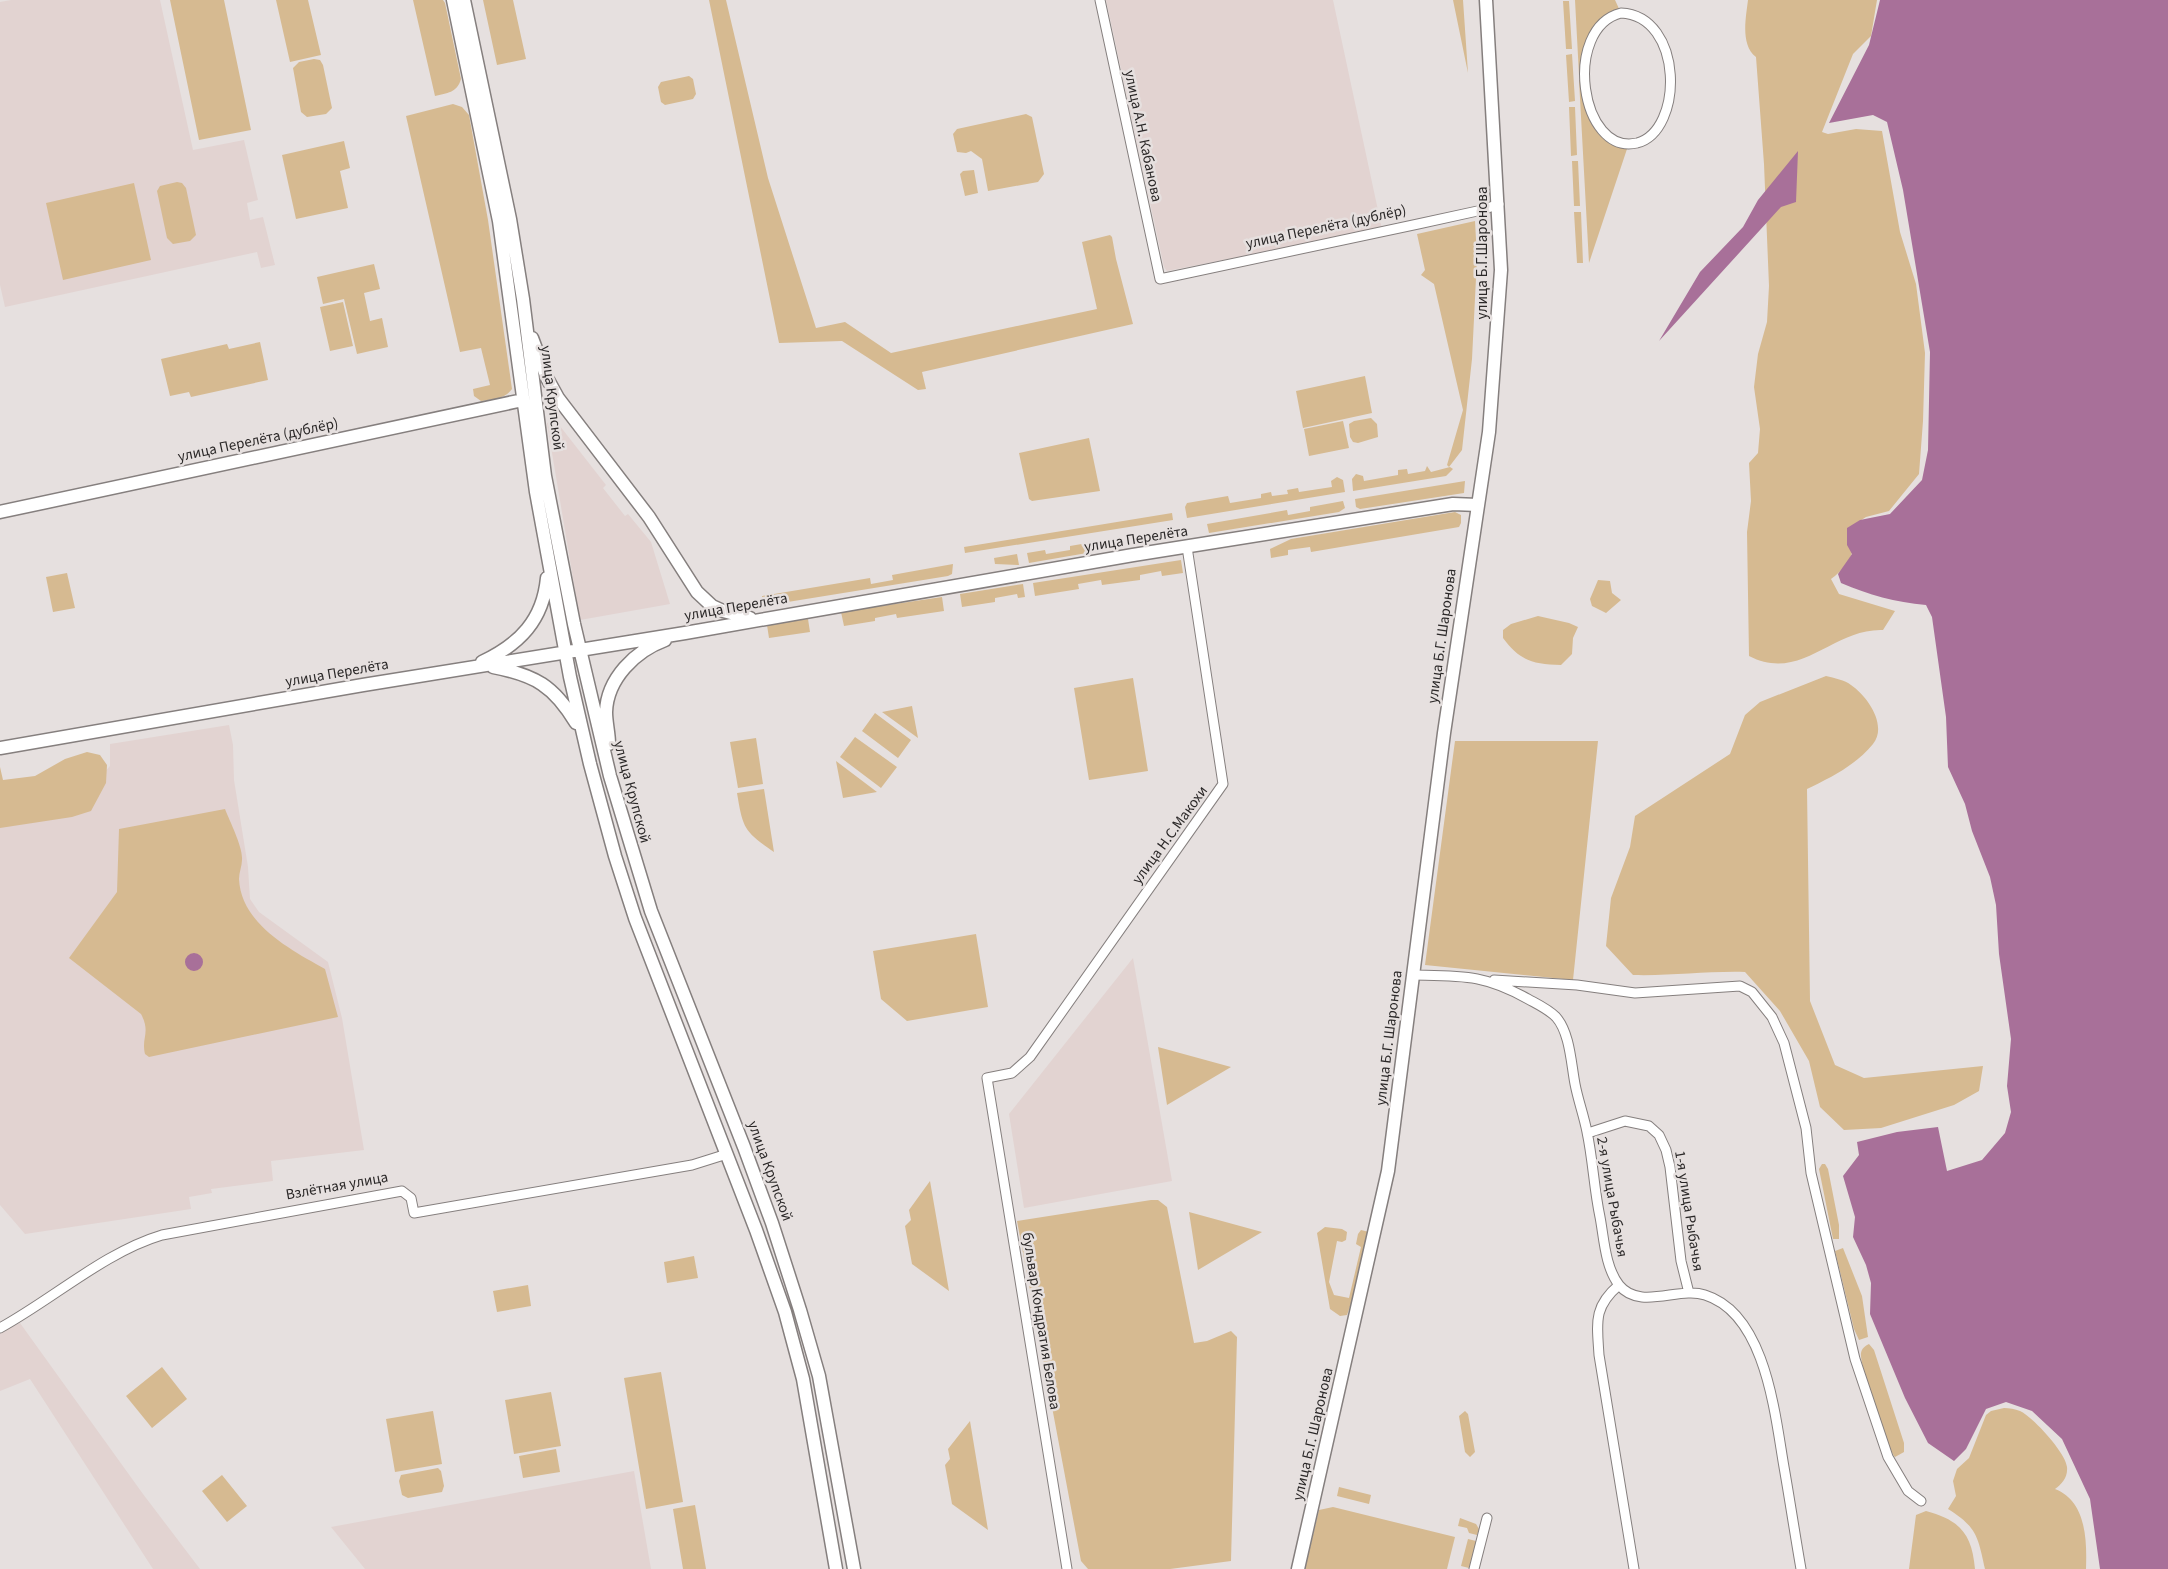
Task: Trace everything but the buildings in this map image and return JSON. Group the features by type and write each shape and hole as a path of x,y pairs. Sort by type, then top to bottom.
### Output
{"main road":[{"name":"улица Крупской","path":"453,0 500,221 536,492 582,732 603,816 635,918 756,1230 784,1312 803,1379 836,1569"},
{"name":"улица Крупской","path":"464,0 503,182 523,299 545,476 574,624 582,649 610,776 651,911 772,1223 819,1376 854,1569"},
{"name":"улица Б.Г.Шаронова","path":"1478,505 1489,432 1499,320 1501,270 1499,204 1486,0"},
{"path":"523,299 534,346 558,398 648,517 685,576 712,606 735,615 758,620"},
{"name":"улица Перелёта (дублёр)","path":"0,512 523,400"},
{"name":"улица Перелёта","path":"0,748 473,666 685,633 1132,554 1187,548 1452,504 1478,505"},
{"name":"улица Б.Г. Шаронова","path":"1298,1569 1384,1198 1404,1061 1444,733 1478,505"},
{"path":"473,666 506,648 534,622 546,596 549,563"},
{"path":"610,776 606,712 608,697 616,678 642,652 685,633"},
{"path":"473,666 512,671 547,686 564,702 582,732"},
{"name":"Взлётная улица","path":"726,1154 744,1147"}],"street":[{"name":"улица А.Н. Кабанова","path":"1100,0 1160,279"},
{"path":"1621,13 1635,15 1651,24 1662,41 1670,72 1670,94 1661,121 1645,139 1629,143 1618,141 1603,130 1592,113 1584,80 1586,58 1591,39 1601,24 1621,13"},
{"name":"улица Перелёта (дублёр)","path":"1160,279 1428,222 1482,210 1499,204"},
{"name":"улица Н.С.Макохи","path":"987,1078 1012,1073 1030,1057 1223,784 1187,548"},
{"path":"1413,975 1470,976 1636,992 1740,986 1752,992 1772,1017 1784,1043 1806,1128 1811,1174 1855,1359 1888,1457 1908,1491 1921,1501"},
{"name":"2-я улица Рыбачья","path":"1486,979 1546,1009 1556,1017 1564,1030 1576,1091 1588,1133 1598,1206 1611,1269 1619,1285"},
{"name":"бульвар Кондратия Белова","path":"987,1078 1067,1569"},
{"name":"1-я улица Рыбачья","path":"1588,1133 1630,1121 1649,1126 1659,1135 1666,1150 1670,1167 1681,1261 1689,1292 1705,1294 1733,1312 1757,1349 1774,1406 1801,1569"},
{"name":"Взлётная улица","path":"4,1326 116,1256 147,1240 162,1235 402,1191 411,1198 414,1213 692,1166 726,1154"},
{"path":"1634,1569 1598,1355 1597,1326 1599,1308 1607,1295 1619,1285 1634,1296 1651,1297 1689,1292"},
{"path":"0,1316 4,1326"},
{"path":"1474,1569 1486,1518"}],"shaded area":[{"path":"11,0 160,0 193,150 244,140 258,200 247,203 250,220 263,217 275,265 261,268 257,252 5,307 0,285 0,2"},
{"path":"170,0 224,0 251,130 199,140"},
{"path":"276,0 308,0 321,55 290,62"},
{"path":"413,0 443,0 445,3 461,79 457,87 451,92 435,96"},
{"path":"483,0 513,0 526,59 497,65"},
{"path":"709,0 726,0 768,178 816,328 845,322 891,353 1097,309 1082,242 1110,235 1133,324 922,372 926,389 918,390 842,341 779,343"},
{"path":"1106,0 1333,0 1382,229 1167,271 1164,267"},
{"path":"1453,0 1463,0 1468,73"},
{"path":"1575,0 1615,0 1621,13 1596,32 1584,75 1579,75"},
{"path":"1748,0 1877,0 1871,36 1853,54 1822,132 1828,134 1856,129 1882,131 1900,232 1916,284 1925,353 1919,474 1889,511 1866,517 1855,524 1851,555 1839,573 1831,579 1839,594 1895,611 1883,630 1865,632 1848,637 1801,659 1785,663 1768,663 1749,656 1747,532 1751,501 1749,463 1758,453 1760,429 1754,387 1758,354 1767,322 1769,286 1764,164 1756,57 1748,45 1745,30"},
{"path":"1880,0 2168,0 2168,1569 2100,1569 2090,1499 2062,1439 2032,1411 2006,1402 1986,1409 1966,1449 1954,1461 1928,1443 1905,1398 1870,1314 1871,1283 1866,1265 1853,1237 1855,1217 1843,1176 1859,1155 1857,1142 1897,1132 1938,1127 1947,1171 1982,1160 2005,1133 2011,1112 2007,1086 2011,1039 1999,954 1996,905 1990,877 1972,831 1965,804 1948,767 1946,717 1932,617 1926,605 1893,600 1862,591 1841,583 1838,574 1852,554 1847,545 1847,528 1860,520 1890,514 1922,480 1928,450 1930,352 1903,190 1887,122 1873,115 1829,123 1869,45"},
{"path":"1563,1 1569,1 1572,49 1566,49"},
{"path":"1572,54 1575,101 1569,102 1566,55"},
{"path":"314,59 320,60 323,65 332,108 326,114 307,117 301,112 293,68 299,62"},
{"path":"689,76 693,79 696,94 693,99 665,105 661,102 658,87 661,82"},
{"path":"1579,80 1584,80 1603,130 1629,143 1589,263"},
{"path":"453,104 462,107 469,115 488,220 512,389 502,397 481,401 474,396 473,389 490,385 481,348 460,352 406,116"},
{"path":"1569,107 1575,107 1577,155 1571,156"},
{"path":"1026,114 1032,117 1044,174 1038,182 988,191 982,159 971,151 966,153 957,152 953,134 957,129"},
{"path":"344,141 350,168 340,171 348,208 296,219 282,155"},
{"path":"1798,151 1796,202 1781,207 1659,341 1700,272 1743,227 1758,200"},
{"path":"1572,161 1578,161 1580,206 1574,206"},
{"path":"974,170 978,193 965,196 960,174 963,171"},
{"path":"177,182 182,183 186,188 196,235 190,241 173,244 167,238 157,191 160,186"},
{"path":"134,183 151,260 63,280 46,203"},
{"path":"1574,212 1581,212 1583,263 1577,263"},
{"path":"1475,221 1477,258 1472,359 1462,450 1449,467 1447,465 1463,410 1434,284 1421,275 1425,270 1417,234"},
{"path":"374,264 380,289 364,293 370,321 382,318 388,347 357,354 344,299 323,304 317,277"},
{"path":"343,302 353,346 330,351 320,307"},
{"path":"260,342 268,380 191,397 189,392 170,396 161,359 227,344 229,349"},
{"path":"1365,376 1372,413 1303,428 1296,391"},
{"path":"1371,418 1377,424 1378,437 1358,443 1353,442 1350,437 1349,424 1354,421"},
{"path":"556,421 606,485 603,488 625,516 628,514 651,542 670,604 580,620 547,423"},
{"path":"1343,421 1349,448 1309,456 1304,429"},
{"path":"1089,438 1100,491 1032,501 1029,499 1019,453"},
{"path":"1427,466 1431,472 1450,467 1453,469 1446,476 1353,491 1352,479 1356,474 1363,476 1364,481 1398,475 1398,470 1407,469 1408,474 1425,471"},
{"path":"1337,477 1343,480 1345,492 1187,518 1185,507 1187,503 1228,496 1230,503 1261,498 1261,494 1271,492 1272,496 1288,494 1287,490 1298,488 1299,492 1332,487 1331,481"},
{"path":"1465,481 1464,493 1360,509 1356,507 1355,499"},
{"path":"1343,501 1345,508 1339,512 1209,533 1207,524 1287,510 1288,515 1310,511 1310,507"},
{"path":"1455,512 1461,515 1459,527 1311,552 1310,547 1288,550 1288,555 1271,558 1270,549 1291,539"},
{"path":"1172,513 1173,520 965,553 964,547"},
{"path":"1176,528 1173,539 1157,541 1135,540 1134,535 1140,534 1141,538 1163,534 1163,531"},
{"path":"1105,540 1106,545 1087,553 1029,563 1027,553 1045,550 1046,554 1070,550 1070,546"},
{"path":"1017,554 1019,565 995,564 994,558"},
{"path":"1181,560 1183,573 1162,576 1161,571 1140,575 1140,580 1102,585 1101,580 1078,584 1079,589 1035,596 1033,583"},
{"path":"953,564 952,574 948,576 763,606 762,596 870,578 871,584 893,580 892,575"},
{"path":"67,573 75,608 53,612 46,577"},
{"path":"1598,580 1610,581 1612,593 1621,600 1606,613 1592,606 1590,599"},
{"path":"1023,584 1025,597 1018,598 1017,594 995,598 995,602 962,607 960,594"},
{"path":"942,597 944,611 897,618 896,614 875,618 875,621 844,626 841,612"},
{"path":"1538,616 1578,627 1573,638 1572,654 1561,665 1543,664 1528,660 1515,652 1503,638 1503,630 1511,624"},
{"path":"808,619 810,632 769,638 767,625"},
{"path":"1826,676 1846,682 1863,696 1874,711 1878,728 1873,744 1851,765 1807,789 1810,1001 1835,1065 1864,1078 1983,1066 1979,1091 1954,1105 1881,1128 1844,1130 1820,1107 1809,1061 1780,1011 1745,972 1633,975 1606,946 1611,898 1630,847 1635,816 1730,754 1745,715 1760,702"},
{"path":"1133,678 1148,771 1089,780 1074,688"},
{"path":"912,706 918,738 882,712"},
{"path":"875,713 911,740 898,758 862,731"},
{"path":"229,725 233,745 234,780 248,867 250,899 259,912 328,962 342,1018 364,1150 271,1161 273,1181 211,1189 212,1193 189,1197 191,1209 25,1234 0,1205 0,795 101,776 110,766 110,744"},
{"path":"855,737 897,767 881,788 840,757"},
{"path":"756,738 763,784 738,788 730,742"},
{"path":"1455,741 1598,741 1573,980 1425,965"},
{"path":"87,752 100,755 107,765 106,783 91,811 72,817 0,828 0,767 3,780 35,776 65,759"},
{"path":"836,761 877,792 843,798"},
{"path":"764,789 774,852 756,839 746,828 737,793"},
{"path":"225,809 236,834 242,855 239,879 242,895 248,909 270,934 325,969 338,1017 149,1057 145,1054 146,1031 141,1014 69,958 117,892 119,829"},
{"path":"976,934 988,1007 907,1021 881,999 873,951"},
{"path":"194,953 202,958 203,962 198,970 194,971 186,966 185,962 190,954"},
{"path":"1133,958 1172,1181 1024,1208 1009,1114"},
{"path":"1158,1047 1231,1067 1167,1105"},
{"path":"1822,1164 1825,1164 1828,1169 1839,1225 1839,1239 1833,1239 1819,1169"},
{"path":"930,1181 949,1291 912,1264 905,1226 911,1220 909,1210"},
{"path":"1158,1200 1167,1207 1194,1343 1207,1341 1231,1331 1237,1337 1231,1561 1170,1569 1088,1569 1081,1561 1017,1221"},
{"path":"1189,1212 1262,1232 1198,1270"},
{"path":"1325,1227 1342,1229 1347,1232 1346,1240 1342,1242 1337,1241 1329,1282 1334,1295 1349,1298 1361,1247 1356,1244 1358,1234 1361,1230 1369,1232 1355,1292 1347,1315 1340,1316 1330,1309 1317,1233"},
{"path":"1843,1248 1862,1296 1868,1337 1859,1340 1854,1329 1835,1251"},
{"path":"694,1256 698,1278 667,1283 664,1262"},
{"path":"528,1285 531,1306 497,1312 493,1291"},
{"path":"20,1323 143,1494 200,1569 153,1569 30,1379 0,1391 0,1331"},
{"path":"1869,1344 1874,1350 1904,1443 1904,1452 1895,1457 1880,1422 1864,1372 1861,1353 1864,1347"},
{"path":"162,1367 187,1399 152,1428 126,1396"},
{"path":"661,1372 683,1502 646,1509 624,1378"},
{"path":"551,1392 561,1446 514,1454 505,1400"},
{"path":"2004,1408 2020,1411 2033,1420 2061,1453 2067,1471 2062,1482 2055,1489 2073,1502 2079,1512 2085,1534 2086,1569 1985,1569 1978,1541 1971,1527 1948,1509 1956,1496 1953,1481 1957,1469 1969,1458 1986,1415 1991,1411"},
{"path":"433,1411 442,1464 395,1472 386,1419"},
{"path":"1465,1411 1468,1414 1475,1452 1470,1457 1465,1452 1459,1416"},
{"path":"970,1421 988,1530 952,1504 945,1465 950,1459 948,1449"},
{"path":"556,1449 560,1472 523,1478 519,1456"},
{"path":"438,1468 441,1471 444,1486 442,1492 408,1498 402,1495 399,1481 401,1475"},
{"path":"634,1471 651,1569 365,1569 331,1527"},
{"path":"222,1475 247,1506 227,1522 202,1491"},
{"path":"1339,1487 1371,1495 1369,1504 1337,1496"},
{"path":"695,1505 706,1569 683,1569 673,1509"},
{"path":"1333,1507 1455,1537 1447,1569 1305,1569 1319,1510"},
{"path":"1926,1511 1948,1519 1962,1530 1971,1546 1975,1569 1909,1569 1916,1515"},
{"path":"1460,1518 1476,1524 1479,1529 1477,1535 1469,1533 1467,1528 1458,1526"},
{"path":"1468,1539 1476,1541 1469,1568 1461,1566"}]}
